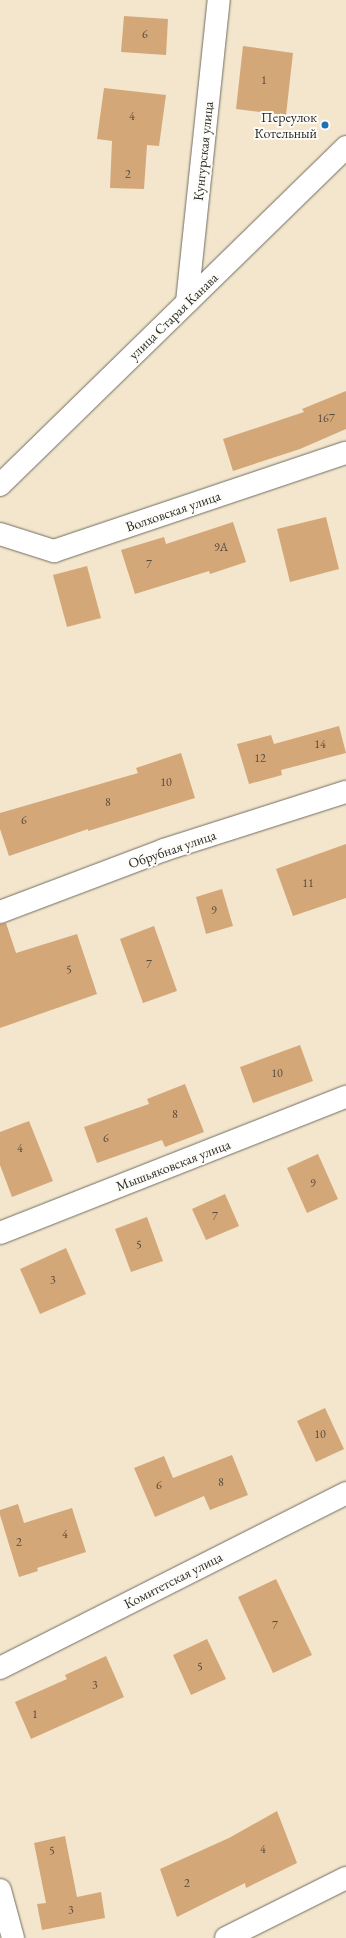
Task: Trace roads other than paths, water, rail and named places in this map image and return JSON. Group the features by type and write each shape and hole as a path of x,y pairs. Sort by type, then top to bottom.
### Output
{"street":[{"name":"Кунгурская улица","path":"187,302 219,0"},
{"name":"улица Старая Канава","path":"0,485 346,147"},
{"name":"Волховская улица","path":"0,534 54,552 346,453"},
{"name":"Обрубная улица","path":"0,912 164,850 346,792"},
{"name":"Мышьяковская улица","path":"0,1233 346,1097"},
{"name":"Комитетская улица","path":"0,1668 346,1493"},
{"path":"226,1938 346,1878"},
{"path":"1,1898 13,1938"}],"place":[{"name":"Переулок Котельный","path":"325,125"}]}
